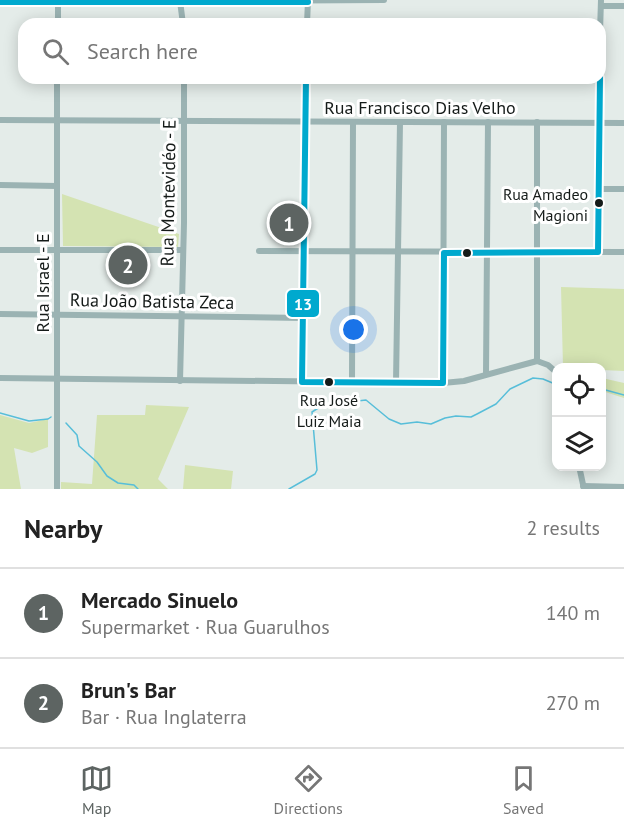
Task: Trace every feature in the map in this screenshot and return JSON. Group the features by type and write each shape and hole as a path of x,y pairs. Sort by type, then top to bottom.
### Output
{"street":[{"path":"0,2 183,3 384,0"},
{"path":"58,1 58,18"},
{"path":"307,18 308,1"},
{"path":"600,18 601,3 624,6"},
{"name":"Rua Israel - E","path":"57,84 57,489"},
{"name":"Rua Montevidéo - E","path":"180,381 184,84"},
{"path":"302,382 306,84"},
{"path":"598,252 600,84"},
{"name":"Rua Francisco Dias Velho","path":"0,120 624,123"},
{"path":"352,382 353,122"},
{"path":"396,383 400,122"},
{"path":"443,383 444,122"},
{"path":"486,374 488,122"},
{"path":"537,122 537,361"},
{"path":"0,185 57,186"},
{"path":"598,189 624,189"},
{"path":"0,250 182,250"},
{"path":"259,251 305,253 624,252"},
{"name":"Rua João Batista Zeca","path":"0,314 304,318"},
{"path":"0,378 443,383 464,381 537,361 552,368"},
{"path":"580,471 583,487 624,487"}],"green space":[{"path":"62,194 179,234 178,247 63,246"},
{"path":"561,287 624,289 624,371 606,370 606,363 563,363"},
{"path":"606,379 624,383 624,398 606,392"},
{"path":"146,405 189,407 158,479 168,489 61,489 61,482 92,484 97,415 145,415"},
{"path":"0,415 29,423 48,419 48,447 32,453 14,448 21,489 0,489"},
{"path":"185,465 233,471 231,489 183,489"}],"waterway":[{"path":"289,489 315,474 317,470 312,412 323,405 366,400 389,419 401,424 417,422 431,424 456,416 471,417 496,404 510,389 533,378 552,383"},
{"path":"606,390 624,395"},
{"path":"0,413 29,421 51,417"},
{"path":"66,423 77,435 79,446 97,462 107,476 118,483 134,485 138,489"}],"transit line":[{"name":"13","path":"0,2 308,2"},
{"name":"13","path":"306,84 302,382 443,383 444,253 598,252 600,84"}],"place":[{"name":"Rua Amadeo Magioni","path":"599,203"},
{"name":"Mercado Sinuelo","path":"289,223"},
{"name":"Brun's Bar","path":"128,265"},
{"name":"Rua José Luiz Maia","path":"329,382"}]}
